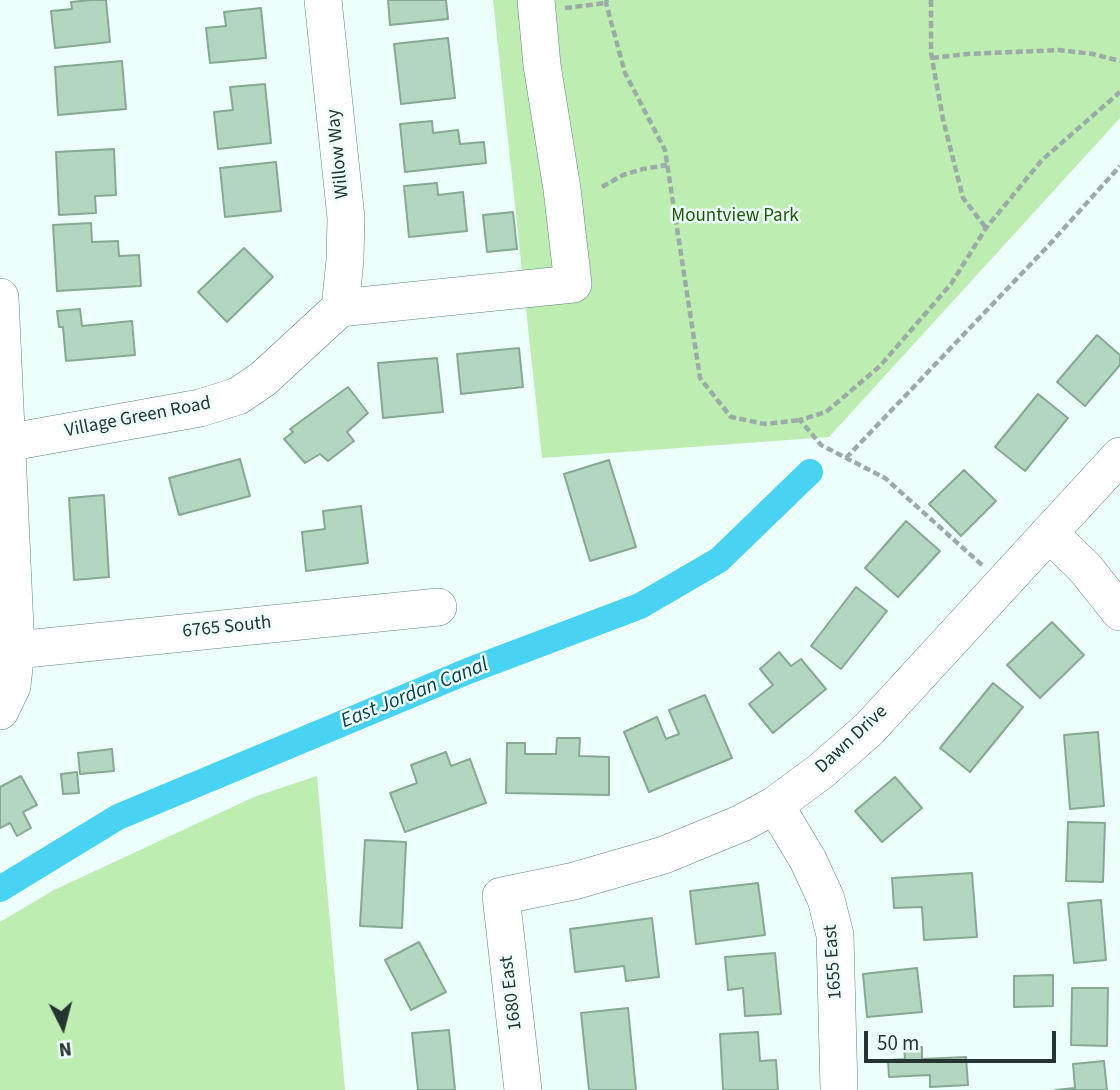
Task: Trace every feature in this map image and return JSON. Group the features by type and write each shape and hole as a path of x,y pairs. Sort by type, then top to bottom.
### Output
{"street":[{"name":"Willow Way","path":"323,0 346,218 340,308"},
{"path":"340,308 572,284 562,189 542,65 536,5"},
{"path":"0,297 3,444 16,650 12,686 0,711"},
{"name":"Village Green Road","path":"3,444 200,408 238,396 263,379 340,308"},
{"name":"Dawn Drive","path":"500,896 575,881 663,855 742,823 775,805 821,771 869,729 1120,456"},
{"path":"1048,533 1085,568 1120,612"},
{"name":"6765 South","path":"16,650 438,607"},
{"name":"1655 East","path":"775,805 808,860 826,900 835,934 839,1090"},
{"name":"1680 East","path":"500,896 523,1090"}],"path":[{"path":"931,0 932,58 943,119 963,198 986,228"},
{"path":"536,5 606,2 625,73 665,150 700,379 731,417 765,424 800,420 826,412 880,366 951,284 986,228 1042,160 1120,92"},
{"path":"932,58 1059,50 1120,61"},
{"path":"602,187 623,175 667,165"},
{"path":"846,458 1048,246 1120,166"},
{"path":"800,420 821,445 885,478 983,566"}],"green space":[{"name":"Mountview Park","path":"493,0 1120,0 1120,118 829,437 542,458"},
{"path":"317,776 345,1090 0,1090 0,922 54,890 254,797"}],"building":[{"path":"106,0 110,42 55,48 51,11 72,9 71,2"},
{"path":"388,0 446,0 448,19 390,25"},
{"path":"261,8 266,58 210,63 206,28 226,26 224,12"},
{"path":"448,38 455,98 401,104 394,44"},
{"path":"122,61 126,109 58,115 55,67"},
{"path":"265,84 271,143 218,149 214,112 233,110 230,87"},
{"path":"432,121 433,133 458,130 460,144 484,142 486,163 405,172 400,124"},
{"path":"114,149 116,195 95,196 96,213 59,215 56,152"},
{"path":"276,162 281,211 225,217 220,168"},
{"path":"437,183 438,195 463,192 467,231 409,237 404,186"},
{"path":"513,212 517,249 487,252 483,215"},
{"path":"91,223 92,242 118,241 119,256 139,255 141,286 57,291 53,225"},
{"path":"244,248 273,277 227,322 198,292"},
{"path":"80,309 82,326 132,321 135,355 66,361 63,327 59,327 57,311"},
{"path":"1097,335 1120,355 1120,365 1085,406 1057,382"},
{"path":"519,348 523,387 461,394 457,354"},
{"path":"437,358 443,412 383,418 378,363"},
{"path":"348,387 368,413 347,432 354,441 328,461 320,454 305,463 284,439 293,432 290,429"},
{"path":"1038,394 1068,418 1025,471 995,447"},
{"path":"240,459 250,496 179,515 169,478"},
{"path":"609,460 636,547 590,561 564,474"},
{"path":"964,470 996,501 961,536 929,504"},
{"path":"104,495 109,577 74,580 69,498"},
{"path":"361,506 368,563 306,571 302,532 325,529 323,511"},
{"path":"906,521 940,551 898,597 865,568"},
{"path":"856,587 887,611 841,669 811,646"},
{"path":"1052,622 1084,655 1040,698 1007,665"},
{"path":"779,652 791,666 801,659 826,689 773,733 749,704 773,685 760,669"},
{"path":"993,683 1023,707 970,772 940,748"},
{"path":"705,695 732,758 649,792 624,732 657,717 666,739 679,734 669,710"},
{"path":"1098,732 1104,806 1070,809 1064,735"},
{"path":"557,738 580,738 579,756 609,757 609,795 506,793 507,743 525,743 525,754 556,754"},
{"path":"112,749 114,771 80,774 78,753"},
{"path":"446,752 451,766 470,759 486,803 405,832 390,793 417,783 411,765"},
{"path":"77,772 79,793 63,794 61,774"},
{"path":"21,776 37,805 23,812 31,828 17,836 10,823 0,828 0,787"},
{"path":"895,777 922,808 882,842 855,811"},
{"path":"1068,822 1105,823 1103,882 1066,881"},
{"path":"365,840 406,842 402,928 360,926"},
{"path":"972,873 977,937 924,940 922,907 894,908 892,878"},
{"path":"758,883 765,935 696,944 690,891"},
{"path":"1101,900 1106,960 1074,963 1068,903"},
{"path":"652,918 659,977 626,981 624,966 575,972 570,929"},
{"path":"419,942 446,992 411,1010 385,960"},
{"path":"775,953 781,1014 745,1016 743,988 728,990 725,957"},
{"path":"917,968 922,1012 867,1017 863,974"},
{"path":"1053,975 1053,1006 1014,1007 1014,976"},
{"path":"1072,988 1108,988 1107,1046 1071,1045"},
{"path":"628,1008 636,1090 589,1090 581,1013"},
{"path":"449,1030 455,1090 418,1090 412,1033"},
{"path":"758,1032 760,1061 776,1060 778,1090 723,1090 720,1034"},
{"path":"922,1047 922,1059 966,1057 968,1085 930,1087 930,1075 889,1077 888,1060 905,1059 904,1048"},
{"path":"1104,1061 1107,1090 1055,1090 1075,1088 1073,1064"}],"waterway":[{"name":"East Jordan Canal","path":"0,889 118,817 468,671 640,606 719,560 810,472"}]}
